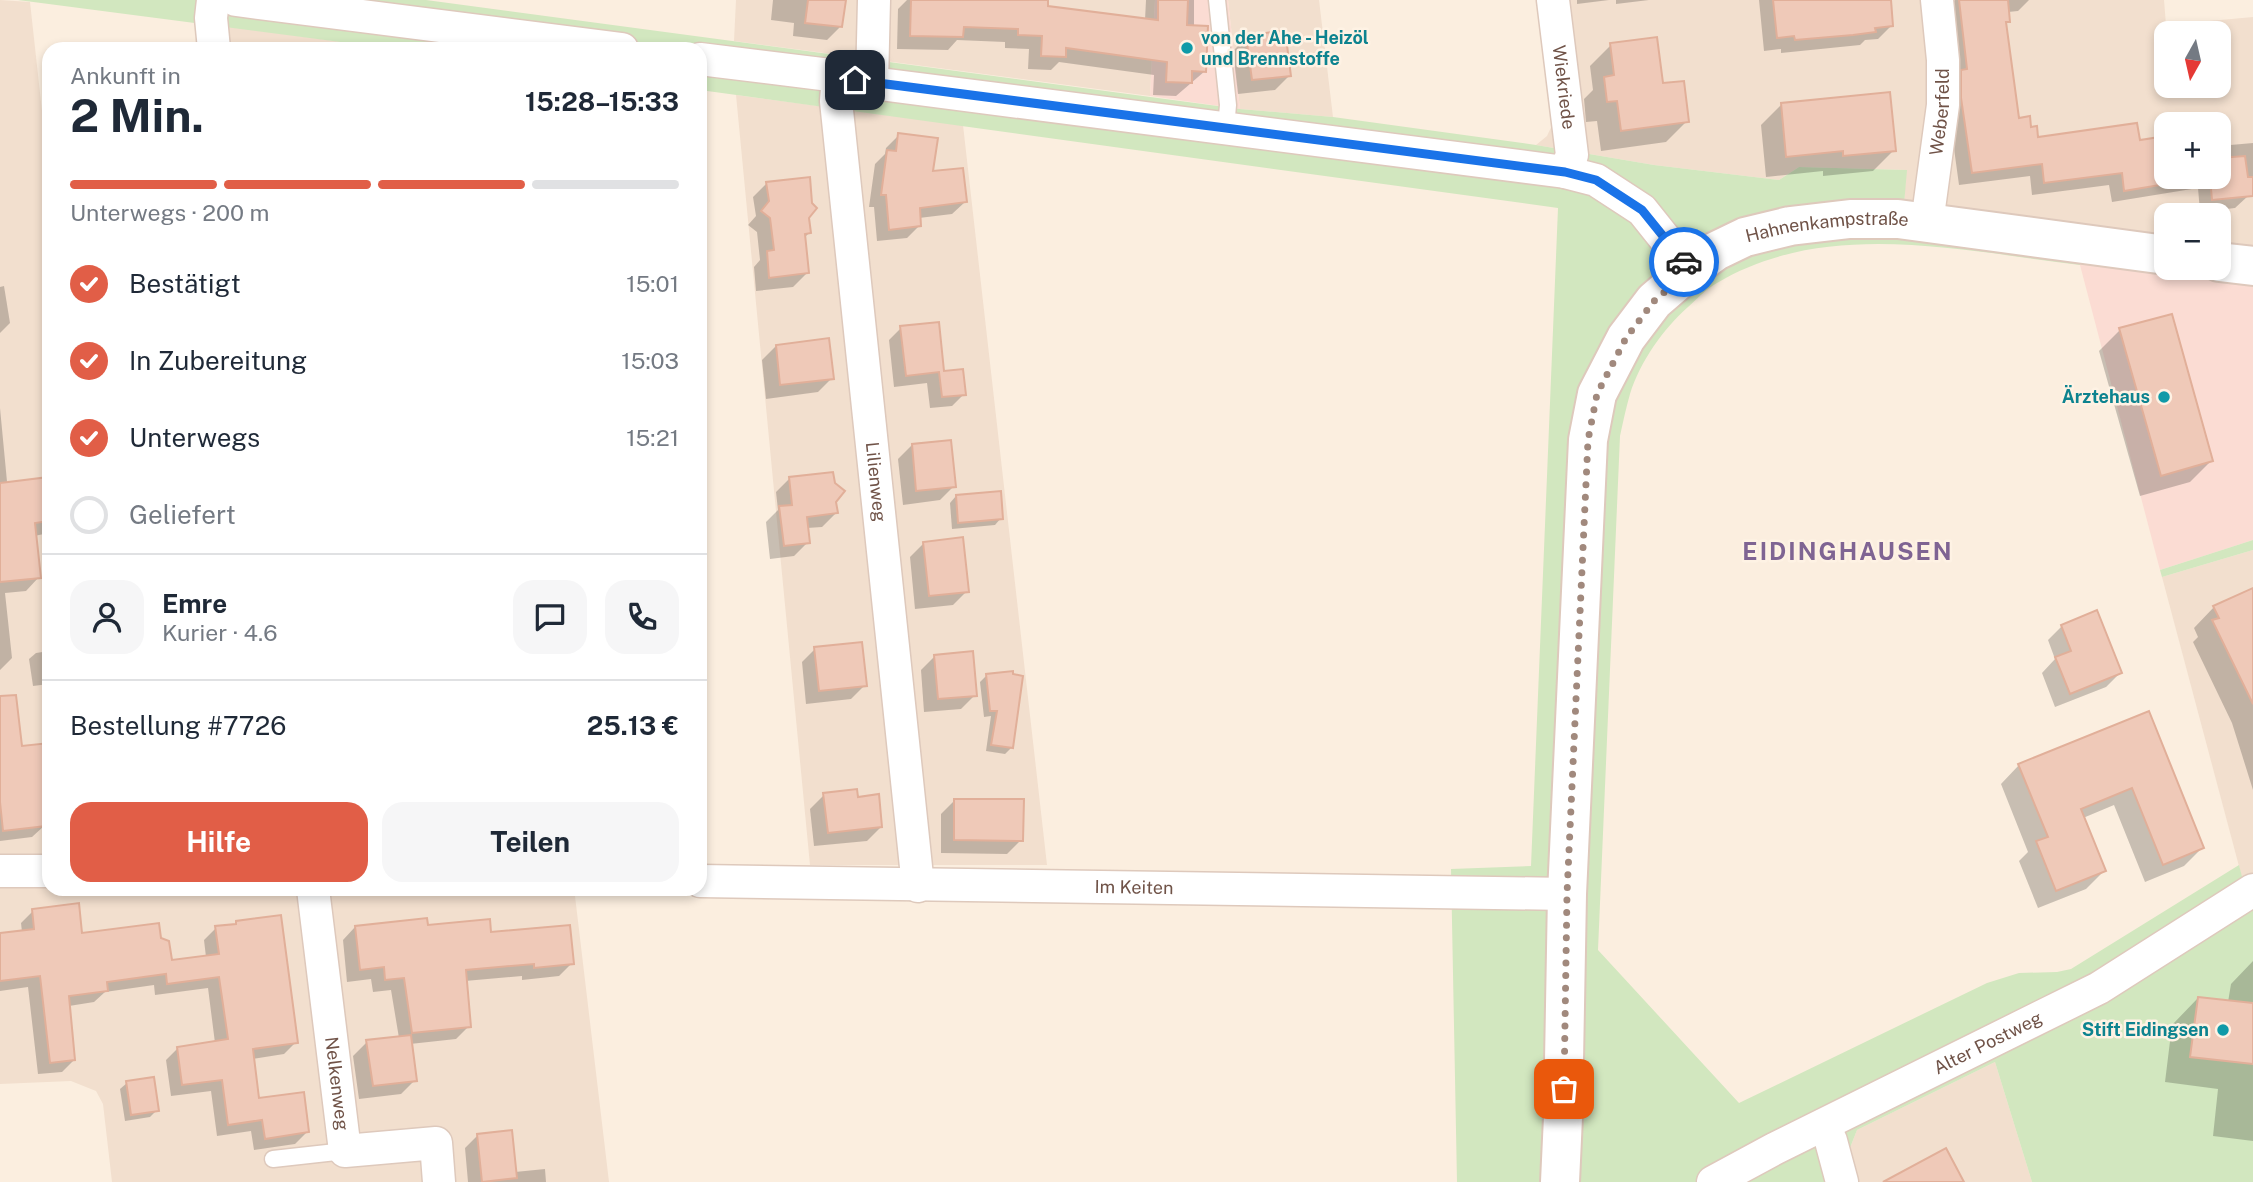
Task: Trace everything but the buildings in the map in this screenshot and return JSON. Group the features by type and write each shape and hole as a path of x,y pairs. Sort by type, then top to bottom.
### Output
{"street":[{"path":"213,0 211,18 213,42"},
{"path":"236,0 567,42"},
{"path":"872,83 874,0"},
{"name":"Wiekriede","path":"1553,0 1572,155 1565,172"},
{"name":"Weberfeld","path":"1927,223 1943,105 1943,60 1937,0"},
{"path":"707,60 1565,172 1596,180 1642,210 1690,270 1654,301 1626,338 1597,394 1588,440 1567,894 1560,1182"},
{"name":"Lilienweg","path":"838,76 836,101 918,886"},
{"name":"Hahnenkampstraße","path":"1690,270 1716,251 1745,237 1790,226 1850,219 1898,219 2154,253"},
{"path":"2231,263 2253,266"},
{"path":"0,871 42,871"},
{"name":"Im Keiten","path":"707,881 1567,894"},
{"name":"Alter Postweg","path":"1713,1182 2099,988 2253,890"},
{"name":"Nelkenweg","path":"314,896 345,1151 436,1143 439,1182"},
{"path":"1824,1125 1842,1182"}],"lane":[{"path":"1217,0 1228,105 1226,128"},
{"path":"273,1159 345,1151"}],"shaded area":[{"path":"0,0 30,2 42,111 42,858 0,858"},
{"path":"736,0 1155,0 1150,96 734,41"},
{"path":"1155,0 1228,0 1240,109 1150,96"},
{"path":"1228,0 1319,0 1333,117 1240,109"},
{"path":"1539,0 2164,0 2166,21 2154,21 2154,98 2231,98 2231,21 2210,21 2253,17 2253,265 2231,262 2231,203 2154,203 2154,250 1904,205 1906,170 1799,167 1779,180 1654,165 1536,145 1547,136 1554,121"},
{"path":"225,26 343,42 224,42"},
{"path":"736,95 963,125 1047,865 810,865"},
{"path":"2076,239 2154,264 2154,280 2231,280 2231,266 2253,265 2253,540 2160,570 2080,265"},
{"path":"2253,550 2253,878 2244,885 2162,577"},
{"path":"0,886 42,887 42,896 575,896 609,1182 112,1182 103,1104 96,1091 71,1081 0,1084"},
{"path":"1995,1062 2032,1182 1849,1182 1846,1158 1857,1130"}],"green space":[{"path":"18,0 426,0 1240,109 1333,117 1536,145 1654,165 1779,180 1799,167 1907,170 1904,205 2076,239 2080,265 1942,247 1895,244 1848,245 1803,251 1759,263 1713,285 1679,316 1653,347 1634,382 1620,436 1598,950 1739,1103 1987,983 2019,973 2071,969 2239,865 2244,884 2253,878 2253,1182 2032,1182 1995,1062 1857,1130 1846,1158 1849,1182 1457,1182 1451,869 1531,866 1558,208 707,91 707,42 340,42"},
{"path":"2253,540 2253,550 2162,577 2160,570"}],"way so far":[{"path":"1564,1089 1567,894 1588,440 1597,394 1626,338 1654,301 1690,270 1684,262"}],"place":[{"name":"von der Ahe - Heizöl und Brennstoffe","path":"1187,48"},
{"name":"Ärztehaus","path":"2164,397"},
{"name":"Stift Eidingsen","path":"2223,1030"}],"district":[{"name":"EIDINGHAUSEN","path":"1848,552"}],"route":[{"path":"855,80 1565,172 1596,180 1642,210 1684,262"}]}
